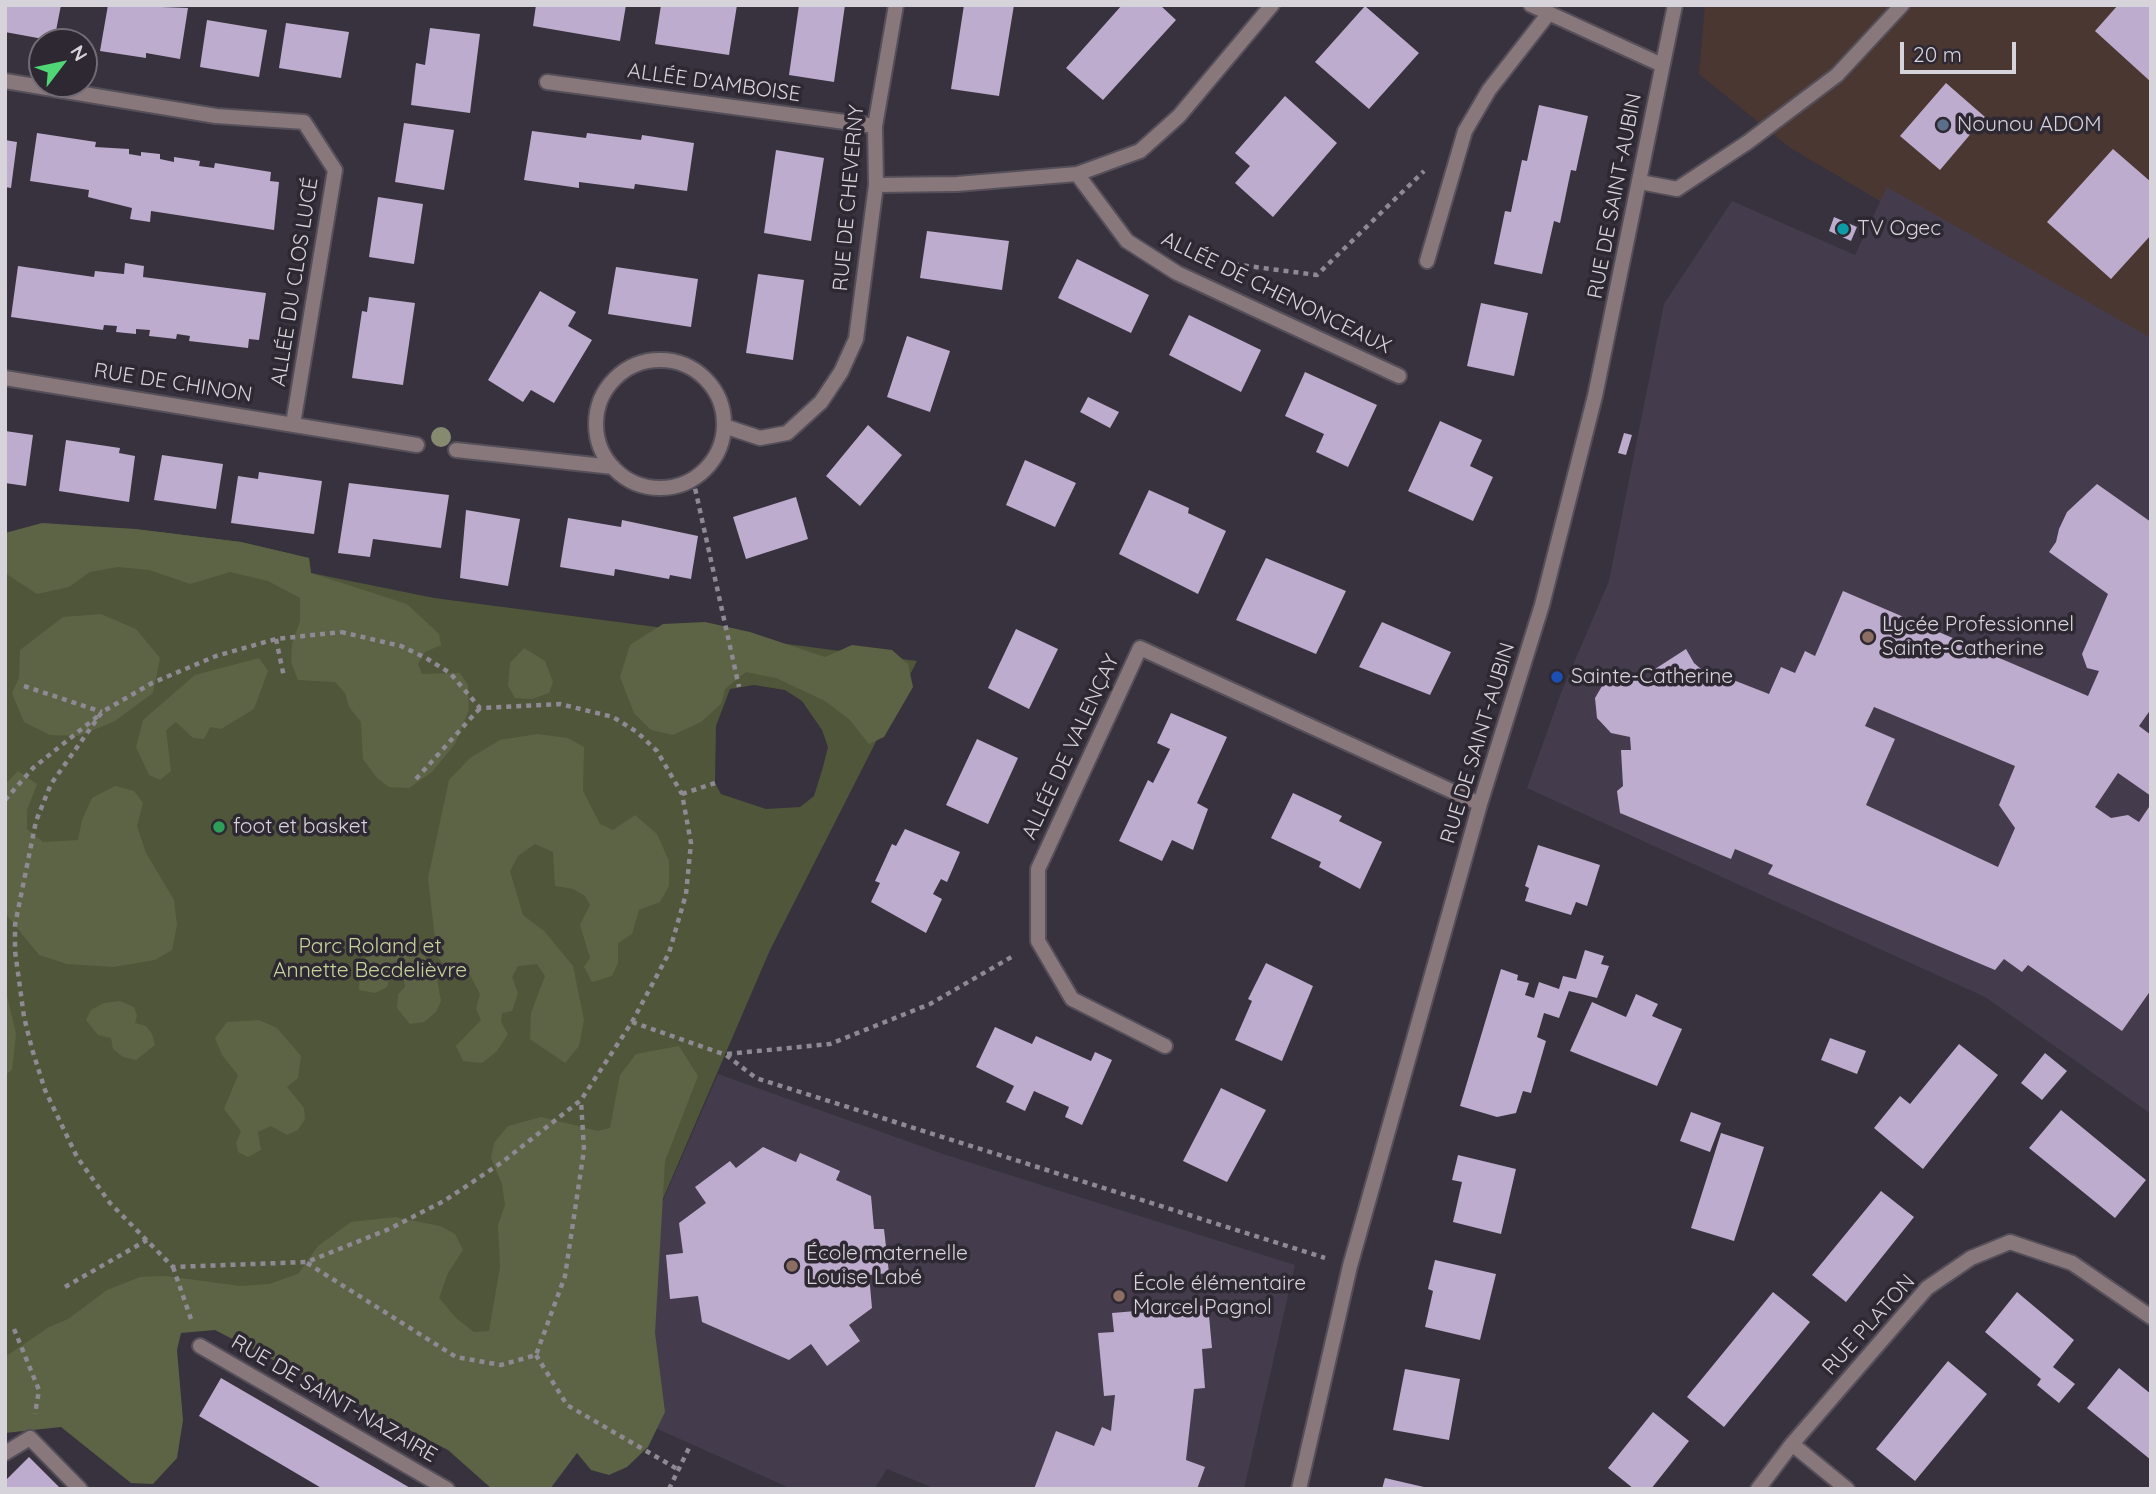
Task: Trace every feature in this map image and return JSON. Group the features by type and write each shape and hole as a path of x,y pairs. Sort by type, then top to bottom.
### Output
{"street":[{"name":"RUE DE CHEVERNY","path":"724,426 761,438 787,433 821,402 841,372 856,339 876,185 875,126 896,5"},
{"path":"876,185 957,184 1077,174 1140,151 1179,116 1272,5"},
{"path":"1531,5 1662,65"},
{"name":"RUE DE SAINT-AUBIN","path":"1299,1489 1350,1266 1480,804 1542,605 1569,500 1602,368 1675,5"},
{"path":"1640,182 1677,188 1748,142 1836,75 1902,5"},
{"path":"1427,261 1465,131 1489,90 1549,13"},
{"name":"ALLÉE DU CLOS LUCÉ","path":"5,81 216,116 304,122 335,170 293,424"},
{"name":"ALLÉE D'AMBOISE","path":"547,82 875,126"},
{"name":"ALLÉE DE CHENONCEAUX","path":"1077,174 1127,241 1177,273 1399,376"},
{"path":"649,360 671,360 693,368 710,384 721,404 724,426 720,447 709,465 693,479 673,487 651,487 630,480 613,467 601,448 596,425 599,403 610,383 627,368 649,360"},
{"name":"RUE DE CHINON","path":"5,378 416,445"},
{"path":"456,450 613,467"},
{"name":"ALLÉE DE VALENÇAY","path":"1038,941 1038,869 1140,648 1480,804"},
{"path":"1038,941 1072,999 1165,1046"},
{"name":"RUE PLATON","path":"1758,1489 1792,1444 1927,1289 1971,1258 2010,1242 2072,1263 2151,1317"},
{"name":"RUE DE SAINT-NAZAIRE","path":"200,1346 447,1489"},
{"path":"5,1453 30,1438 80,1489"},
{"path":"1792,1444 1847,1489"}],"path":[{"path":"1177,273 1198,260 1317,275 1424,170"},
{"path":"693,479 739,687"},
{"path":"5,800 33,768 102,712 152,683 216,656 276,639 341,632 401,646 450,673 480,708"},
{"path":"276,639 284,677"},
{"path":"24,686 102,712"},
{"path":"173,1266 307,1262 389,1229 444,1201 501,1163 581,1100 632,1022 669,953 687,894 691,843 682,794 657,751 613,717 560,705 480,708 416,779"},
{"path":"102,712 51,784 36,821 21,882 15,951 24,1017 45,1090 77,1157 110,1203 173,1266 200,1346"},
{"path":"682,794 715,783"},
{"path":"726,1055 830,1044 930,1004 1038,941"},
{"path":"632,1022 726,1055 756,1078 1350,1266"},
{"path":"536,1355 565,1276 584,1150 581,1100"},
{"path":"65,1287 147,1240"},
{"path":"307,1262 456,1357 501,1365 536,1355"},
{"path":"14,1329 39,1390 30,1438"},
{"path":"536,1355 566,1405 679,1470"},
{"path":"669,1489 691,1444"}],"shaded area":[{"path":"1705,5 2151,5 2151,362 1789,147 1699,74"},
{"name":"Lycée Professionnel Sainte-Catherine","path":"1887,187 2151,338 2151,1114 1985,997 1527,788 1561,693 1609,581 1664,304 1732,201 1855,255"},
{"path":"718,1074 946,1155 1295,1265 1244,1489 936,1489 887,1469 874,1489 792,1489 579,1394"}],"green space":[{"path":"42,523 135,529 241,542 309,558 311,573 407,604 439,634 441,645 425,652 418,664 422,674 460,673 468,685 469,710 455,744 432,772 409,788 389,787 377,778 363,759 361,722 349,707 345,693 335,682 298,680 291,662 292,644 300,621 300,598 268,581 230,572 190,584 149,570 118,567 90,572 69,587 37,594 5,573 5,533"},
{"name":"Parc Roland et Annette Becdelièvre","path":"68,527 135,529 241,542 309,558 311,573 434,598 917,661 770,950 579,1394 195,1303 5,1409 5,541","holes":["754,685 785,690 802,701 822,730 828,747 814,796 800,807 766,809 721,794 715,783 716,726 730,689"]},
{"path":"101,614 136,629 160,658 153,693 115,721 79,736 50,735 24,722 12,693 19,678 20,650 63,617"},
{"path":"705,622 750,632 825,657 852,645 892,650 908,664 913,687 884,737 869,744 849,719 825,701 776,678 746,672 725,689 721,704 701,722 673,735 651,730 634,713 620,677 630,645 663,624"},
{"path":"524,648 545,661 553,682 549,693 532,699 515,698 508,686 510,663"},
{"path":"259,658 268,671 254,709 221,729 210,727 204,739 193,738 176,722 166,730 171,771 160,780 149,775 136,747 143,720 195,675"},
{"path":"537,734 568,738 584,747 583,791 600,824 613,830 635,815 657,834 669,861 669,886 660,902 639,910 632,934 618,943 618,963 612,976 592,982 584,967 590,958 580,925 590,905 585,896 573,889 555,886 553,852 535,844 518,856 510,871 523,915 544,931 573,966 584,1020 579,1046 565,1063 530,1039 531,1013 545,976 537,964 518,966 512,977 518,993 512,1011 502,1013 501,1022 508,1034 497,1051 482,1063 463,1061 456,1046 481,1020 476,1009 480,994 470,975 447,969 437,956 428,878 449,780 470,758 500,740"},
{"path":"18,771 37,784 27,810 27,829 43,842 78,840 82,820 92,798 115,786 134,791 143,803 137,826 146,853 174,900 177,925 172,950 155,960 113,967 67,964 39,955 5,913 5,784"},
{"path":"406,947 424,955 436,974 441,1001 436,1012 424,1022 410,1024 397,1008 398,994 405,987 403,973 391,972 387,987 375,993 359,990 360,962 375,950"},
{"path":"5,987 16,1034 12,1070 5,1075"},
{"path":"120,1001 134,1007 137,1016 135,1023 146,1026 155,1045 136,1060 123,1057 113,1049 111,1038 98,1035 86,1020 91,1010 104,1003"},
{"path":"259,1020 277,1028 301,1056 298,1078 287,1087 304,1108 305,1119 298,1130 287,1135 271,1126 258,1132 261,1150 248,1157 238,1152 236,1143 241,1131 224,1109 238,1075 222,1055 215,1038 227,1022"},
{"path":"679,1046 698,1076 665,1161 655,1333 665,1412 648,1447 627,1467 609,1475 591,1470 577,1453 550,1489 492,1489 448,1450 215,1330 181,1333 177,1350 183,1420 177,1458 153,1484 131,1483 61,1427 5,1433 5,1357 49,1327 68,1319 107,1290 140,1277 166,1276 240,1286 269,1284 298,1274 318,1246 351,1222 395,1217 440,1226 455,1234 463,1250 448,1273 439,1298 456,1318 474,1332 489,1331 500,1267 498,1225 505,1205 502,1184 491,1158 494,1143 508,1126 541,1117 598,1131 610,1128 620,1075 636,1054"}],"building":[{"path":"5,5 61,5 57,28 28,28 28,36 5,32"},
{"path":"108,5 188,8 180,59 146,53 146,58 100,51"},
{"path":"536,5 626,5 620,41 533,26"},
{"path":"661,5 737,5 729,55 655,44"},
{"path":"799,5 845,5 834,82 789,75"},
{"path":"964,5 1014,5 999,96 951,89"},
{"path":"1122,5 1160,5 1176,20 1103,100 1066,68"},
{"path":"2118,5 2151,5 2151,82 2095,31"},
{"path":"1365,6 1419,53 1369,109 1315,62"},
{"path":"207,20 267,30 259,77 200,67"},
{"path":"286,23 349,32 341,78 279,68"},
{"path":"430,28 480,34 470,113 411,105 416,63 425,65"},
{"path":"1946,83 1985,117 1940,170 1900,136"},
{"path":"1285,96 1337,143 1273,217 1235,183 1250,166 1235,153"},
{"path":"1539,105 1588,116 1576,171 1571,170 1560,223 1554,221 1542,274 1494,264 1505,211 1511,212 1522,160 1527,161"},
{"path":"404,123 454,130 444,190 395,182"},
{"path":"532,131 586,138 587,133 641,140 642,135 694,143 687,191 635,184 634,189 579,182 579,188 524,180"},
{"path":"37,133 96,142 95,147 129,149 129,154 160,154 160,159 174,162 174,157 200,161 199,166 214,168 215,163 271,172 270,181 279,182 274,230 151,211 150,222 130,219 132,208 88,197 89,190 30,181"},
{"path":"5,140 17,142 11,188 5,187"},
{"path":"2113,149 2151,182 2151,235 2111,279 2047,222"},
{"path":"776,150 824,158 811,241 764,233"},
{"path":"378,197 423,204 414,264 369,257"},
{"name":"TV Ogec","path":"1834,217 1857,227 1851,241 1829,231"},
{"path":"927,231 1009,241 1002,290 920,278"},
{"path":"1077,259 1149,295 1131,333 1058,298"},
{"path":"125,263 144,266 143,277 266,293 259,340 249,339 248,348 189,341 190,336 177,334 176,339 149,336 150,330 136,329 136,334 116,332 117,326 104,325 103,330 11,317 18,266 94,277 95,271 124,274"},
{"path":"616,267 698,279 691,327 608,314"},
{"path":"758,274 804,280 793,360 746,353"},
{"path":"540,291 576,312 568,326 592,340 554,403 531,390 523,402 488,380"},
{"path":"369,297 415,303 403,385 352,378 362,311 367,312"},
{"path":"1481,303 1528,313 1514,376 1467,366"},
{"path":"1189,315 1261,350 1241,392 1169,355"},
{"path":"907,336 950,351 930,412 887,397"},
{"path":"1305,372 1377,405 1348,467 1316,452 1324,434 1285,416"},
{"path":"1088,397 1119,412 1110,428 1080,412"},
{"path":"1440,421 1482,440 1470,466 1493,477 1473,521 1408,491"},
{"path":"868,425 902,455 860,506 826,476"},
{"path":"5,431 33,435 26,486 5,483"},
{"path":"1624,433 1632,435 1626,455 1618,453"},
{"path":"66,440 120,448 119,453 135,456 129,502 59,491"},
{"path":"162,455 223,464 216,509 154,500"},
{"path":"1025,460 1076,483 1055,527 1006,505"},
{"path":"259,472 322,481 314,534 231,523 238,476 258,479"},
{"path":"349,483 449,495 441,548 373,539 370,557 338,553"},
{"path":"2097,484 2151,522 2151,709 2139,726 2151,735 2151,796 2118,773 2095,807 2111,818 2128,815 2139,822 2151,804 2151,990 2122,1031 2028,965 2022,972 2004,959 1995,970 1768,874 1773,865 1735,849 1731,859 1620,813 1617,791 1623,786 1621,750 1631,750 1630,737 1611,733 1597,718 1595,698 1605,681 1626,673 1640,676 1651,686 1661,678 1655,669 1686,649 1694,663 1708,675 1722,680 1723,676 1769,694 1781,667 1795,673 1805,651 1815,656 1843,591 2088,696 2099,671 2087,668 2082,654 2108,594 2049,552 2056,542 2067,512","holes":["1874,707 2015,766 1999,805 2015,828 1998,867 1866,805 1895,739 1865,726"]},
{"path":"1149,490 1189,508 1188,513 1226,531 1198,594 1119,554"},
{"path":"796,497 808,539 746,559 733,517"},
{"path":"466,510 520,519 508,586 460,578"},
{"path":"568,518 621,527 622,520 698,536 691,579 670,575 669,579 615,569 614,576 560,567"},
{"path":"1266,558 1346,591 1316,654 1236,620"},
{"path":"1382,622 1451,652 1430,695 1359,667"},
{"path":"1016,629 1058,649 1029,709 988,688"},
{"path":"1171,713 1227,737 1197,803 1208,809 1193,850 1172,840 1162,861 1119,841 1148,780 1153,783 1170,749 1157,743"},
{"path":"977,739 1018,758 988,824 946,805"},
{"path":"1293,793 1342,816 1339,821 1382,842 1360,889 1319,867 1321,862 1271,838"},
{"path":"905,829 960,852 947,882 941,879 933,894 942,899 926,933 871,902 880,883 875,881 892,844 896,846"},
{"path":"1538,845 1600,865 1587,906 1576,902 1571,915 1525,901 1529,888 1525,886"},
{"path":"1585,950 1604,956 1601,964 1609,966 1597,998 1569,991 1559,1018 1544,1013 1537,1037 1546,1041 1531,1093 1523,1091 1516,1113 1497,1117 1460,1106 1501,969 1518,975 1517,980 1529,983 1525,995 1534,998 1539,982 1559,989 1563,976 1576,979"},
{"path":"1266,963 1313,986 1282,1061 1235,1040 1252,1001 1248,999"},
{"path":"1636,994 1658,1004 1652,1016 1682,1029 1657,1086 1570,1051 1592,1002 1626,1017"},
{"path":"995,1027 1032,1044 1036,1036 1091,1061 1095,1052 1112,1060 1082,1125 1065,1117 1069,1107 1034,1091 1025,1111 1006,1102 1014,1086 976,1067"},
{"path":"1830,1038 1866,1051 1857,1074 1821,1060"},
{"path":"1959,1044 1998,1075 1923,1169 1874,1128 1900,1096 1910,1104"},
{"path":"2045,1053 2067,1071 2042,1100 2021,1083"},
{"path":"1221,1088 1266,1110 1227,1182 1183,1161"},
{"path":"2061,1110 2146,1180 2115,1218 2029,1148"},
{"path":"1691,1112 1721,1123 1710,1152 1680,1141"},
{"path":"1721,1133 1764,1147 1734,1241 1691,1228"},
{"path":"763,1147 796,1162 800,1153 840,1171 836,1180 871,1196 874,1229 884,1229 889,1273 869,1275 872,1308 849,1325 860,1341 827,1366 811,1344 789,1360 702,1322 698,1296 670,1299 666,1255 683,1253 679,1223 706,1203 695,1187 730,1161 736,1168"},
{"path":"1458,1155 1516,1169 1501,1234 1453,1222 1462,1182 1452,1180"},
{"path":"1881,1191 1914,1217 1846,1302 1812,1275"},
{"path":"1435,1260 1496,1274 1480,1340 1425,1327 1433,1291 1428,1289"},
{"path":"1773,1292 1810,1322 1724,1427 1687,1397"},
{"path":"2017,1292 2074,1340 2053,1367 2075,1384 2059,1403 2037,1385 2041,1379 1985,1332"},
{"path":"1208,1305 1212,1348 1202,1349 1205,1388 1194,1389 1186,1460 1205,1467 1197,1489 1034,1489 1056,1431 1094,1446 1102,1427 1111,1431 1115,1395 1104,1396 1098,1333 1114,1332 1112,1313"},
{"path":"1948,1361 1987,1394 1915,1481 1876,1449"},
{"path":"2119,1368 2151,1394 2151,1460 2087,1408"},
{"path":"1405,1369 1460,1379 1449,1440 1393,1430"},
{"path":"221,1378 412,1489 323,1489 199,1416"},
{"path":"1653,1412 1689,1441 1651,1489 1634,1489 1608,1468"},
{"path":"29,1457 61,1489 5,1489 5,1481"},
{"path":"1385,1478 1428,1488 1428,1489 1382,1489"}],"place":[{"name":"Nounou ADOM","path":"1943,125"},
{"name":"TV Ogec","path":"1843,229"},
{"name":"Lycée Professionnel Sainte-Catherine","path":"1868,637"},
{"name":"Sainte-Catherine","path":"1557,677"},
{"name":"foot et basket","path":"219,827"},
{"name":"École maternelle Louise Labé","path":"792,1266"},
{"name":"École élémentaire Marcel Pagnol","path":"1119,1296"}]}
